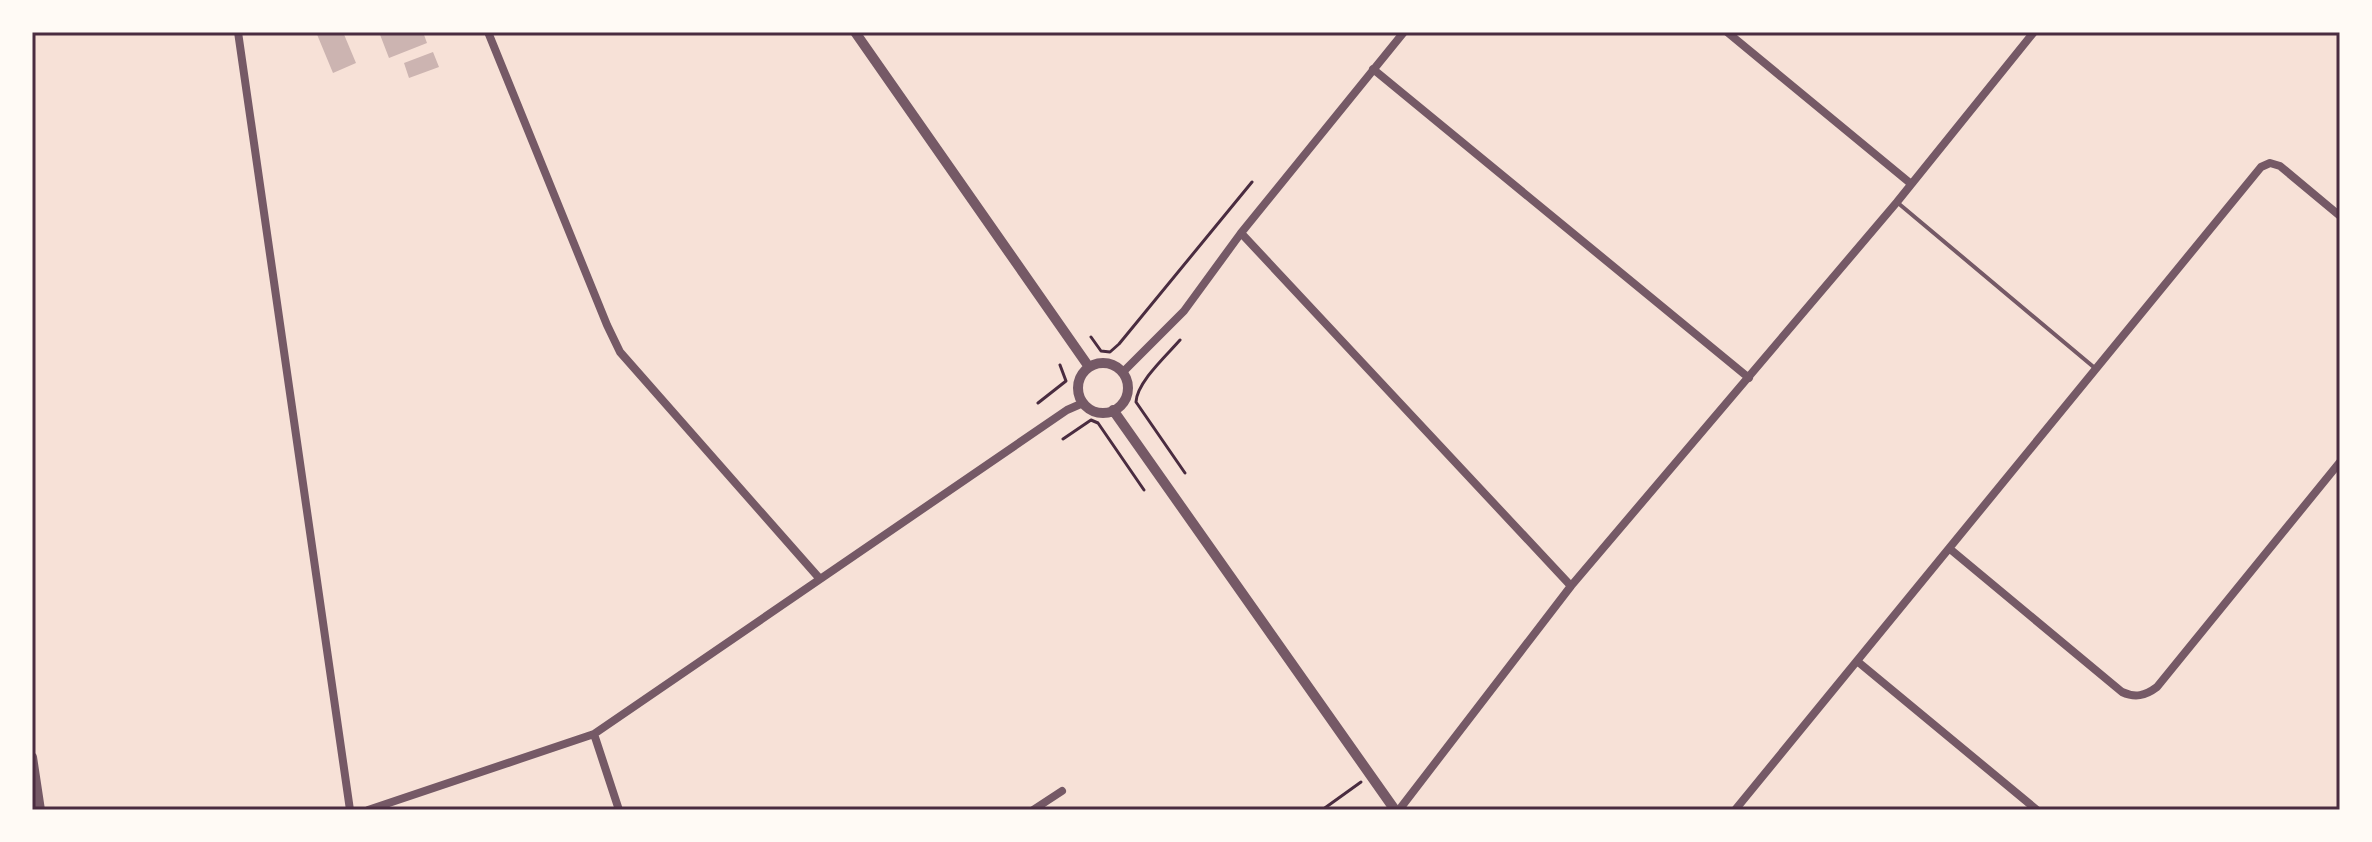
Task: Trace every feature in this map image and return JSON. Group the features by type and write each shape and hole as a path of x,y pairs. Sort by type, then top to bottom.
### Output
{"street":[{"path":"238,32 350,810"},
{"path":"488,32 620,352 820,579"},
{"path":"855,32 1089,367"},
{"path":"1123,372 1184,311 1241,233 1404,32"},
{"path":"1727,32 1910,183"},
{"path":"1113,410 1397,810 1571,586 1897,202 2034,32"},
{"path":"1373,69 1749,378"},
{"path":"1735,810 2261,167 2270,163 2280,166 2340,216"},
{"path":"1241,233 1571,586"},
{"path":"1103,362 1123,372 1127,394 1120,406 1101,413 1083,403 1079,396 1079,380 1089,367 1103,362"},
{"path":"368,810 594,734 1067,410 1083,403"},
{"path":"1950,549 2122,692 2143,695 2157,687 2340,462"},
{"path":"1857,661 2037,810"},
{"path":"594,734 619,810"},
{"path":"32,757 40,810"},
{"path":"1039,808 1062,791"}],"lane":[{"path":"1897,202 2096,369"}],"path":[{"path":"1091,337 1101,351 1110,352 1119,344 1252,182"},
{"path":"1180,340 1145,381 1136,394 1136,402 1185,473"},
{"path":"1038,403 1066,381 1060,365"},
{"path":"1063,439 1091,420 1098,423 1144,490"},
{"path":"1322,810 1370,775"}],"building":[{"path":"316,32 343,32 356,63 333,73"},
{"path":"379,32 423,32 427,43 389,58"},
{"path":"433,52 439,67 409,78 404,63"}]}
